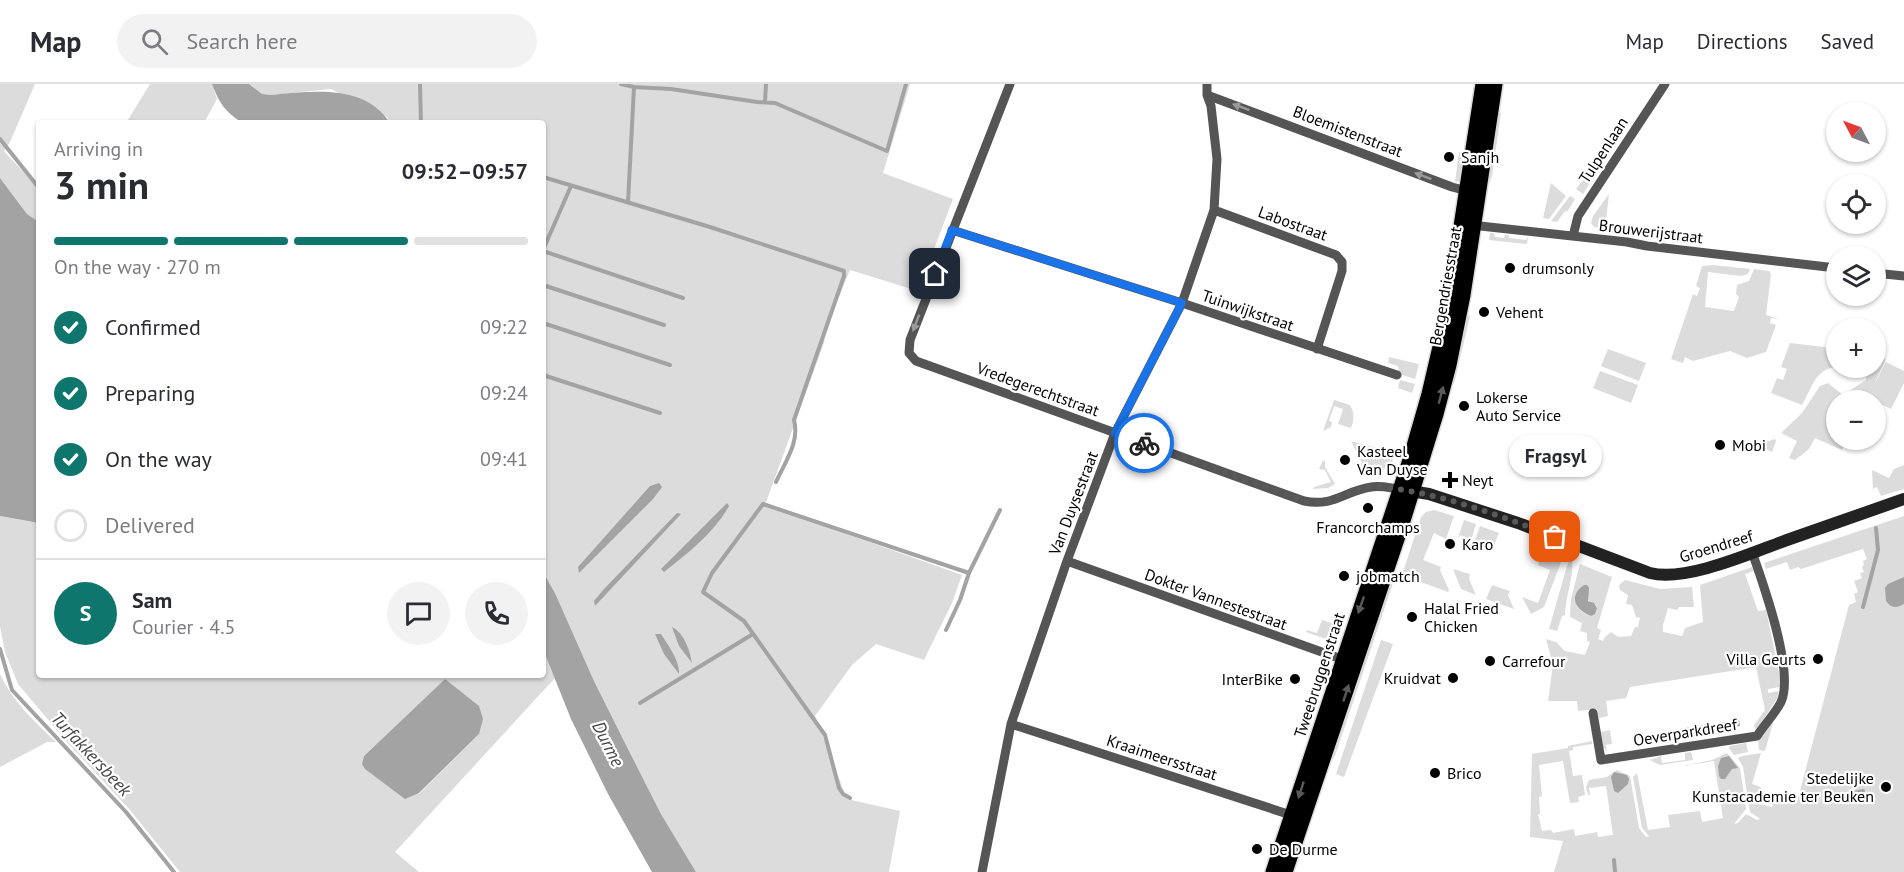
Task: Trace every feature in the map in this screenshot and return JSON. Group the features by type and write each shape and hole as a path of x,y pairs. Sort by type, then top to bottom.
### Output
{"main road":[{"name":"Bergendriesstraat","path":"1473,192 1483,84"},
{"name":"Bergendriesstraat","path":"1406,490 1468,224 1495,84"},
{"name":"Tweebruggenstraat","path":"1285,872 1298,817 1406,490"},
{"name":"Tweebruggenstraat","path":"1273,872 1298,817"}],"street":[{"path":"952,230 1010,84"},
{"name":"Van Duysestraat","path":"982,872 1011,724 1067,561 1115,433 1182,303 1214,210 1217,159 1207,84"},
{"name":"Tulpenlaan","path":"1573,236 1578,216 1665,84"},
{"name":"Bloemistenstraat","path":"1207,95 1452,187 1473,192"},
{"name":"Labostraat","path":"1214,210 1336,255 1342,262 1342,271 1317,349"},
{"name":"Brouwerijstraat","path":"1468,224 1826,267"},
{"name":"Tuinwijkstraat","path":"952,230 1182,303 1397,375"},
{"name":"Vredegerechtstraat","path":"952,230 910,340 909,353 916,361 1304,501 1330,502 1356,490 1373,486 1406,490"},
{"path":"1886,274 1904,276"},
{"name":"Groendreef","path":"1406,490 1429,494 1539,531 1623,564 1658,575 1682,574 1904,499"},
{"name":"Oeverparkdreef","path":"1590,761 1756,736 1763,728 1781,702 1785,675 1772,610 1752,552"},
{"name":"Dokter Vannestestraat","path":"1067,561 1349,662"},
{"path":"1593,713 1601,760"},
{"name":"Kraaimeersstraat","path":"1011,724 1298,817"}],"shaded area":[{"path":"0,84 35,84 4,151 36,186 36,220 27,214 0,178"},
{"path":"150,84 212,84 217,99 206,120 128,120"},
{"path":"249,84 910,84 883,173 953,199 918,291 850,270 822,338 825,340 765,505 962,575 952,603 924,660 876,644 852,665 815,716 847,799 900,811 889,872 696,872 661,814 594,681 546,577 546,120 388,120 387,117 331,89 262,94"},
{"path":"1498,113 1501,113 1492,176 1487,189"},
{"path":"1459,152 1464,153 1460,181 1455,182"},
{"path":"1597,162 1605,167 1603,170 1599,168 1583,194 1576,189"},
{"path":"1551,183 1566,196 1549,219 1543,218"},
{"path":"1609,194 1605,229 1594,227 1591,223 1593,216"},
{"path":"1570,196 1575,199 1567,212 1565,211 1557,222 1551,221"},
{"path":"1490,233 1494,233 1495,237 1504,238 1505,235 1509,235 1509,238 1526,240 1528,237 1527,244 1489,240"},
{"path":"1702,266 1750,269 1748,274 1741,276 1708,272 1705,307 1734,311 1739,297 1736,294 1737,285 1749,281 1754,269 1769,271 1771,274 1766,315 1779,319 1771,318 1770,323 1776,325 1766,352 1747,358 1730,351 1693,361 1685,357 1683,363 1671,359 1693,294 1697,296 1700,288 1696,286"},
{"path":"1467,315 1470,316 1454,384 1452,384"},
{"path":"1790,343 1826,348 1826,370 1819,375 1802,405 1771,393 1777,378 1783,380 1787,369 1781,367"},
{"path":"1608,349 1646,363 1639,381 1601,366"},
{"path":"1389,357 1419,364 1415,379 1399,374 1398,366 1388,363"},
{"path":"1886,362 1904,371 1904,383 1891,409 1886,407 1886,390 1851,390 1866,378 1877,378 1873,387 1878,378 1886,378"},
{"path":"1600,371 1638,385 1631,403 1593,388"},
{"path":"1400,380 1415,384 1412,393 1398,388"},
{"path":"1828,383 1837,390 1826,390 1826,443 1815,438 1809,449 1795,460 1789,458 1797,441 1781,433 1802,413 1820,386"},
{"path":"1334,400 1350,405 1354,417 1351,428 1338,424 1343,409 1334,406 1329,421 1332,422 1331,427 1323,431"},
{"path":"1775,439 1772,452 1757,445"},
{"path":"1351,441 1394,453 1392,464 1382,470 1360,473 1357,466 1362,463"},
{"path":"1325,460 1325,467 1335,484 1328,488 1313,489 1331,482 1325,470 1319,469"},
{"path":"1904,465 1904,489 1881,496 1877,487 1873,489 1872,470 1889,478 1894,469"},
{"path":"1434,510 1454,516 1446,539 1434,533 1423,560 1441,567 1448,592 1402,575 1421,517 1426,512"},
{"path":"0,516 36,522 36,678 546,678 546,656 555,678 395,852 419,872 180,872 130,810 66,741 18,684 5,652 0,626","holes":["445,679 479,734 419,794 362,764 364,756"]},
{"path":"1904,516 1904,872 1554,872 1563,841 1530,837 1532,754 1592,741 1592,744 1573,747 1573,750 1569,751 1573,776 1582,775 1585,795 1578,797 1579,802 1570,803 1563,761 1539,765 1542,796 1539,797 1540,814 1538,814 1542,831 1551,830 1553,833 1574,829 1575,836 1597,832 1598,837 1613,835 1606,786 1589,788 1590,795 1586,787 1589,780 1607,777 1617,770 1630,776 1639,828 1646,837 1649,836 1642,828 1633,777 1637,773 1648,830 1670,827 1668,815 1700,811 1702,822 1723,818 1714,761 1682,766 1712,760 1727,753 1740,768 1746,809 1734,824 1746,814 1757,820 1760,819 1750,812 1743,767 1738,758 1742,756 1761,753 1752,784 1761,787 1756,803 1772,807 1775,797 1797,802 1849,605 1856,602 1854,594 1858,592 1854,581 1862,578 1860,573 1864,572 1863,561 1867,559 1863,549 1801,569 1798,567 1790,570 1787,562 1766,569 1764,563"},
{"path":"1464,520 1476,524 1471,540 1460,535 1458,538"},
{"path":"1480,526 1499,533 1493,548 1475,540"},
{"path":"1543,549 1563,557 1544,607 1531,614 1522,597 1538,603 1550,570 1538,565"},
{"path":"1569,559 1572,560 1571,581 1565,615 1562,616 1557,631 1549,629"},
{"path":"1580,564 1612,577 1597,628 1601,630 1598,639 1603,641 1611,632 1618,637 1631,636 1635,627 1638,627 1640,618 1636,617 1632,605 1626,604 1628,595 1620,590 1619,585 1625,580 1660,589 1692,587 1694,607 1679,607 1677,610 1668,608 1663,625 1663,632 1682,636 1685,628 1703,622 1700,585 1752,567 1754,571 1745,574 1758,611 1766,610 1780,677 1780,687 1768,689 1768,693 1779,691 1778,697 1756,731 1754,725 1765,710 1756,667 1630,687 1626,698 1606,701 1608,716 1599,718 1597,709 1578,711 1577,701 1548,701 1553,664 1546,639 1556,642 1565,651 1585,655 1590,642 1587,641 1587,633 1580,631 1582,623 1570,617 1571,599","holes":["1576,593 1596,605 1597,608 1591,616 1583,613 1578,608"]},
{"path":"1453,569 1470,574 1469,579 1476,595 1461,589"},
{"path":"1393,583 1335,756 1330,763 1389,584"},
{"path":"1492,585 1510,591 1508,595 1514,609 1486,599"},
{"path":"1322,620 1335,624 1329,640 1306,632 1307,630 1317,633"},
{"path":"1381,640 1393,644 1344,777 1336,774"},
{"path":"0,674 17,702 56,742 47,742 0,767"},
{"path":"1773,723 1765,751 1759,750 1758,741"},
{"path":"1610,730 1612,744 1606,745 1607,752 1603,746 1601,732"},
{"path":"1746,743 1748,752 1734,755 1729,748 1730,746"},
{"path":"1691,752 1693,760 1660,765 1650,760 1661,756 1662,763 1685,760 1685,753"}],"water":[{"path":"212,84 249,84 262,94 271,95 304,92 337,93 367,102 379,110 387,120 239,120 224,107"},
{"path":"0,178 27,214 36,220 36,522 0,516"},
{"path":"659,483 662,487 653,499 579,573 578,567 650,486"},
{"path":"727,503 729,506 723,516 708,534 664,572 661,569"},
{"path":"677,513 681,514 595,606 594,601 604,589"},
{"name":"Durme","path":"546,577 594,681 661,814 696,872 652,872 608,794 571,719 546,656"},
{"path":"1904,577 1904,604 1892,607 1886,601 1885,588 1888,584"},
{"path":"1584,585 1589,588 1588,601 1594,603 1597,608 1595,614 1591,616 1581,610 1575,598 1579,589"},
{"path":"672,627 686,642 692,663 679,646"},
{"path":"655,634 661,634 670,648 678,664 679,674 664,654"},
{"path":"445,679 479,706 483,719 479,734 419,793 405,799 365,769 362,764 364,756"},
{"path":"1739,720 1740,726 1719,729 1718,723"},
{"path":"1703,725 1704,731 1681,735 1680,729"},
{"path":"1729,756 1738,768 1732,769 1725,779 1721,779 1718,766 1721,758"},
{"path":"1614,772 1627,775 1629,779 1628,784 1618,793 1614,791 1611,777"}],"waterway":[{"path":"420,84 421,120"},
{"path":"621,84 634,87 628,202"},
{"path":"765,102 766,84"},
{"path":"634,87 671,89 775,103 887,151 906,84"},
{"name":"Turfakkersbeek","path":"0,139 36,184"},
{"path":"546,178 710,227 844,271 794,420 793,444 776,482"},
{"path":"546,243 571,186"},
{"path":"546,252 683,298"},
{"path":"546,286 664,325"},
{"path":"546,324 670,365"},
{"path":"546,376 660,413"},
{"path":"850,798 839,788 825,735 744,621 703,592 712,573 763,504 969,573 946,630"},
{"path":"969,573 1000,510"},
{"path":"1863,607 1878,550 1876,528"},
{"path":"640,703 753,634"},
{"name":"Turfakkersbeek","path":"0,649 12,690 126,812 174,872"},
{"path":"1841,796 1863,791"},
{"path":"1614,860 1615,872"}],"way so far":[{"path":"1144,443 1304,501 1330,502 1356,490 1373,486 1388,487 1429,494 1555,537"}],"place":[{"name":"Sanjh","path":"1449,157"},
{"name":"drumsonly","path":"1510,268"},
{"name":"Vehent","path":"1484,312"},
{"name":"Lokerse Auto Service","path":"1464,406"},
{"name":"Mobi","path":"1720,445"},
{"name":"Kasteel Van Duyse","path":"1345,460"},
{"name":"Neyt","path":"1450,480"},
{"name":"Francorchamps","path":"1368,508"},
{"name":"Fragsyl","path":"1555,537"},
{"name":"Karo","path":"1450,544"},
{"name":"jobmatch","path":"1344,576"},
{"name":"Halal Fried Chicken","path":"1412,617"},
{"name":"Villa Geurts","path":"1818,659"},
{"name":"Carrefour","path":"1490,661"},
{"name":"Kruidvat","path":"1453,678"},
{"name":"InterBike","path":"1295,679"},
{"name":"Brico","path":"1435,773"},
{"name":"Stedelijke Kunstacademie ter Beuken","path":"1886,787"},
{"name":"De Durme","path":"1257,849"}],"route":[{"path":"935,274 952,230 1182,303 1115,433 1144,443"}]}
